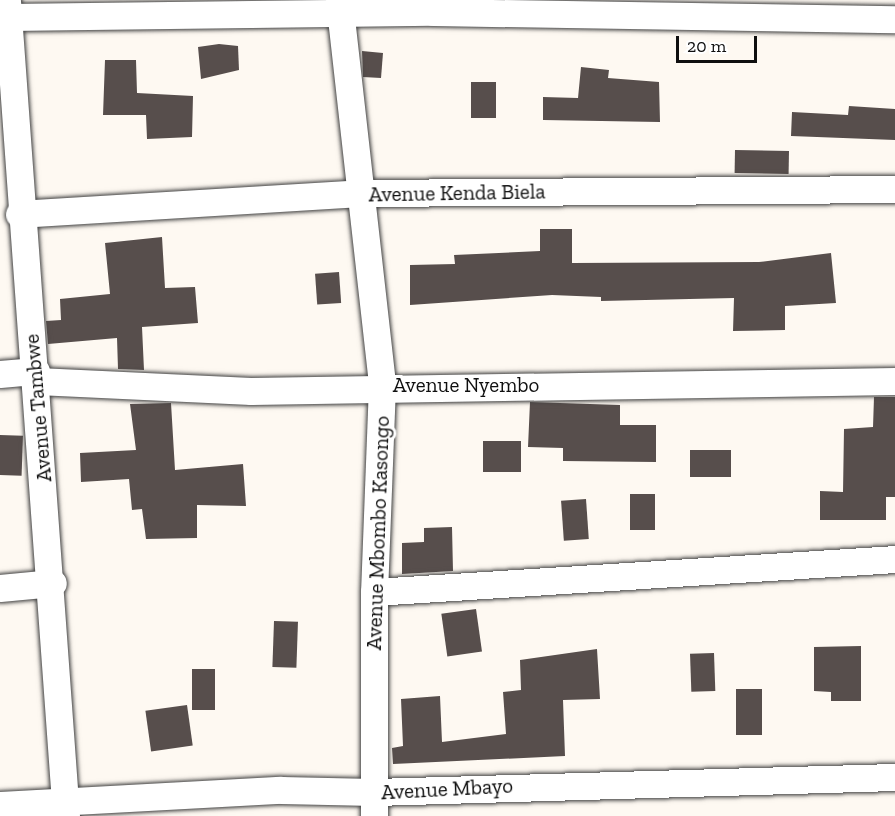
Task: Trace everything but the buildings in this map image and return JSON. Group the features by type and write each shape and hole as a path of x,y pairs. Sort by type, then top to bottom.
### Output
{"street":[{"path":"8,9 340,7 887,12"},
{"name":"Avenue Mbombo Kasongo","path":"340,7 363,193 382,385 374,592 374,804"},
{"name":"Avenue Tambwe","path":"8,9 19,214 37,376 53,583 66,810"},
{"name":"Avenue Kenda Biela","path":"19,214 363,193 895,189"},
{"name":"Avenue Nyembo","path":"0,374 251,391 382,385 895,381"},
{"path":"374,592 895,559"},
{"path":"0,588 53,583"},
{"name":"Avenue Mbayo","path":"0,805 66,810 281,790 374,804 895,777"}]}
